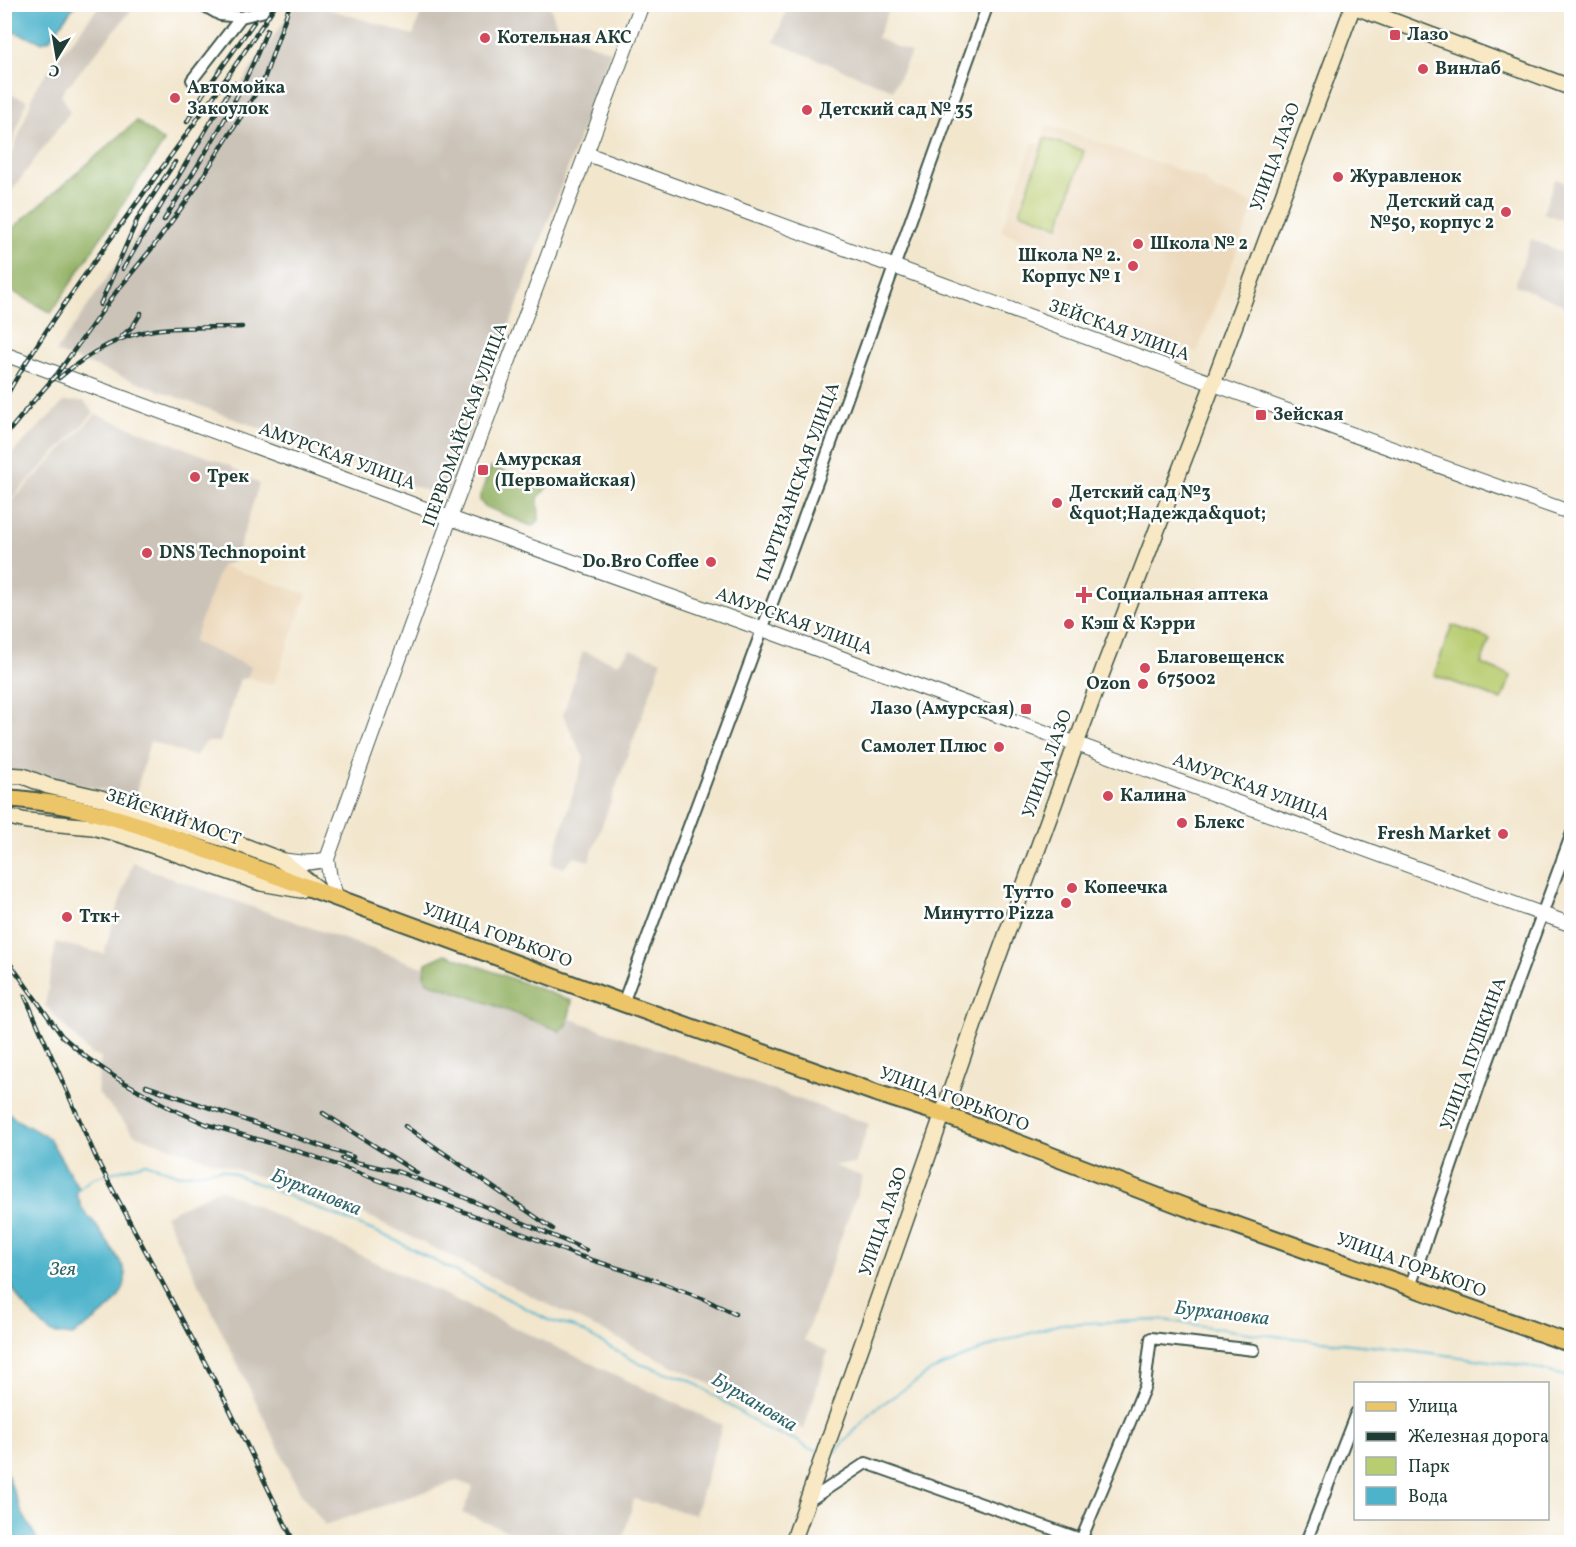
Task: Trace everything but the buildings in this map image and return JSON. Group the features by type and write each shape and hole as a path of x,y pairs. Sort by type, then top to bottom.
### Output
{"main road":[{"path":"1352,5 1572,88"},
{"name":"УЛИЦА ЛАЗО","path":"794,1542 942,1114 1077,743 1213,384 1352,5"},
{"name":"УЛИЦА ГОРЬКОГО","path":"4,775 23,776 48,786 101,798 175,821 281,860 331,896"},
{"name":"ЗЕЙСКИЙ МОСТ","path":"4,798 49,802 94,811 331,896"},
{"name":"УЛИЦА ГОРЬКОГО","path":"4,816 27,821 93,827 261,883 331,896 623,1003 876,1093 942,1114 1185,1207 1572,1344"}],"street":[{"path":"201,4 220,15 241,17 265,11 269,4"},
{"name":"ПЕРВОМАЙСКАЯ УЛИЦА","path":"327,859 450,518 642,4"},
{"name":"ПАРТИЗАНСКАЯ УЛИЦА","path":"623,1003 895,265 988,4"},
{"path":"192,80 241,17"},
{"name":"ЗЕЙСКАЯ УЛИЦА","path":"587,154 895,265 1034,319 1572,513"},
{"name":"АМУРСКАЯ УЛИЦА","path":"4,354 1572,925"},
{"name":"УЛИЦА ПУШКИНА","path":"1410,1287 1480,1083 1572,833"},
{"path":"281,860 302,864 327,859 331,896"},
{"path":"807,1502 866,1463 1085,1541 1145,1386 1151,1338 1254,1350"},
{"path":"1306,1542 1354,1418"}],"shaded area":[{"path":"296,4 316,5 413,35 424,5 550,5 559,33 611,51 446,498 56,352"},
{"path":"100,5 136,5 61,94 70,112 7,197 5,196 5,173 37,85"},
{"path":"789,5 891,5 877,38 911,53 893,90 774,42"},
{"path":"4,93 27,100 5,165"},
{"name":"Школа № 2","path":"1047,124 1204,179 1213,189 1255,204 1197,353 1055,300 1071,256 1001,231 1033,142 1040,144"},
{"path":"1555,179 1571,184 1571,202 1569,202 1563,220 1543,213"},
{"path":"1531,239 1571,256 1571,308 1515,285"},
{"path":"84,401 94,413 5,505 5,460 64,402"},
{"path":"96,414 228,465 259,484 235,561 221,566 193,642 251,667 248,677 240,679 220,742 205,742 195,757 150,741 135,796 5,770 4,509"},
{"path":"221,566 307,594 273,686 248,677 251,668 193,643"},
{"path":"630,649 662,661 589,861 573,857 564,868 551,864 584,758 563,715 583,651 618,664"},
{"path":"133,862 159,874 869,1124 855,1164 833,1165 863,1177 804,1340 828,1351 804,1430 352,1208 135,1135 97,1092 101,1057 91,1055 45,1005 56,942 104,954"},
{"path":"220,1189 722,1425 695,1515 634,1499 622,1542 536,1542 462,1513 473,1487 457,1481 325,1525 300,1492 165,1215"}],"green space":[{"path":"137,121 164,142 51,313 5,287 5,235"},
{"path":"1045,138 1084,151 1059,226 1020,212"},
{"path":"491,467 547,487 538,498 539,520 535,525 531,526 484,506 480,501"},
{"path":"1452,625 1490,639 1481,664 1511,676 1502,700 1434,675"},
{"path":"446,954 572,1001 567,1025 560,1031 427,982 424,974 426,963"}],"water":[{"path":"5,4 75,5 49,40 42,42 5,29"},
{"name":"Зея","path":"5,1108 15,1119 49,1138 79,1189 76,1193 82,1208 110,1245 123,1267 125,1278 118,1298 100,1317 71,1336 51,1333 22,1304 5,1275"},
{"path":"4,1467 22,1513 39,1542 5,1542"}],"waterway":[{"name":"Бурхановка","path":"78,1189 93,1178 146,1163 179,1175 222,1169 391,1238 550,1321 574,1327 640,1364 690,1380 771,1432 796,1440 809,1449 818,1450"},
{"name":"Бурхановка","path":"832,1452 835,1452 875,1409 931,1371 998,1343 1060,1324 1163,1320 1256,1334 1408,1350 1527,1366 1572,1378"}],"railway":[{"path":"4,400 59,313 276,4"},
{"path":"24,412 57,374 116,292 153,247 193,192 263,82 290,4"},
{"path":"187,122 203,94 254,22"},
{"path":"164,220 233,104 267,30"},
{"path":"123,269 234,83"},
{"path":"100,305 138,218 175,162"},
{"path":"121,337 133,326 141,313"},
{"path":"59,378 103,348 141,333 175,328 242,327"},
{"path":"4,437 29,407"},
{"path":"4,955 62,1036 86,1057 118,1079 170,1108 206,1124 310,1155 573,1254 649,1278 704,1299 735,1314"},
{"path":"25,996 98,1162 225,1400 294,1542"},
{"path":"146,1086 353,1157"},
{"path":"323,1113 417,1173"},
{"path":"405,1126 553,1229"},
{"path":"342,1159 399,1172 586,1250"}],"place":[{"name":"Лазо","path":"1395,35"},
{"name":"Котельная АКС","path":"485,38"},
{"name":"Винлаб","path":"1423,69"},
{"name":"Автомойка Закоулок","path":"175,98"},
{"name":"Детский сад № 35","path":"807,110"},
{"name":"Журавленок","path":"1338,177"},
{"name":"Детский сад №50, корпус 2","path":"1506,212"},
{"name":"Школа № 2","path":"1138,244"},
{"name":"Школа № 2. Корпус № 1","path":"1133,266"},
{"name":"Зейская","path":"1261,415"},
{"name":"Амурская (Первомайская)","path":"483,470"},
{"name":"Трек","path":"195,477"},
{"name":"Детский сад №3 &quot;Надежда&quot;","path":"1057,503"},
{"name":"DNS Technopoint","path":"147,553"},
{"name":"Do.Bro Coffee","path":"711,562"},
{"name":"Социальная аптека","path":"1084,595"},
{"name":"Кэш & Кэрри","path":"1069,624"},
{"name":"Благовещенск 675002","path":"1145,668"},
{"name":"Ozon","path":"1143,684"},
{"name":"Лазо (Амурская)","path":"1026,709"},
{"name":"Самолет Плюс","path":"999,747"},
{"name":"Калина","path":"1108,796"},
{"name":"Блекс","path":"1182,823"},
{"name":"Fresh Market","path":"1503,834"},
{"name":"Копеечка","path":"1072,888"},
{"name":"Тутто Минутто Pizza","path":"1066,903"},
{"name":"Ттк+","path":"67,917"}]}
